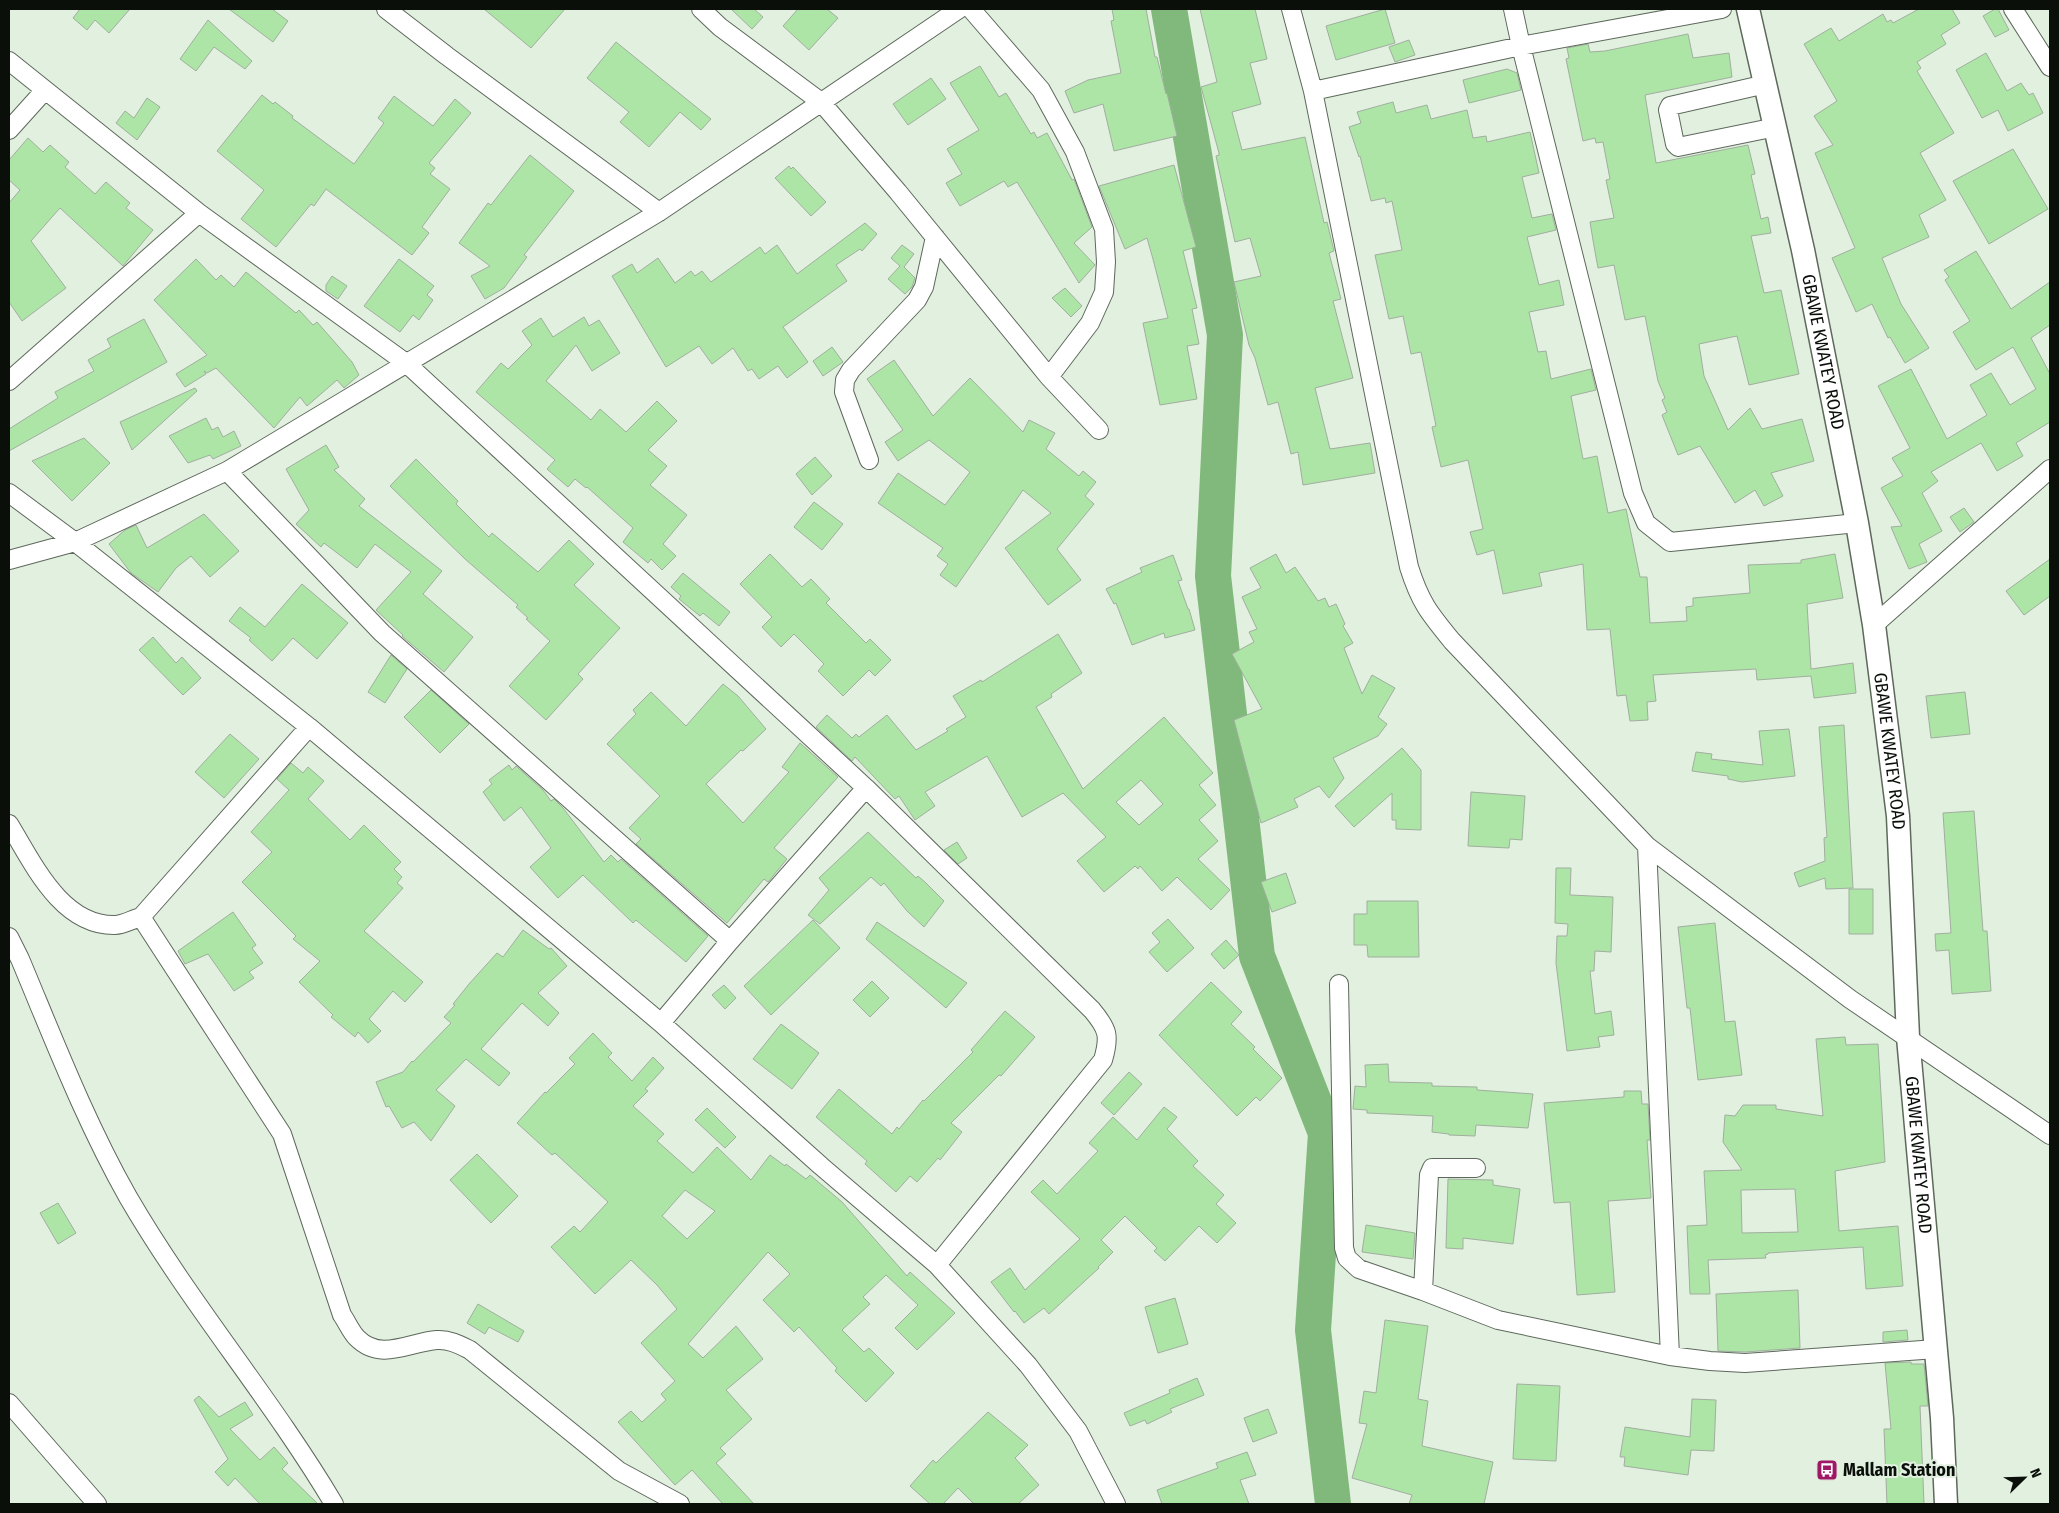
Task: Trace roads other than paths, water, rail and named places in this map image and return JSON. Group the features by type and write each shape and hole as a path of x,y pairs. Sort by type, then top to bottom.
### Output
{"street":[{"path":"386,9 455,62 660,212"},
{"path":"701,9 720,27 821,102 935,237 1049,377 1099,430"},
{"path":"9,560 76,542 227,471 660,212 959,9"},
{"path":"971,9 1041,90 1075,152 1104,229 1106,262 1104,292 1090,323 1049,377"},
{"path":"1291,9 1313,91 1409,567 1418,594 1428,612 1452,641 1647,846 1850,998 2050,1135"},
{"path":"1513,9 1631,484 1646,523 1670,542 1857,523"},
{"path":"1313,91 1521,46 1722,9"},
{"name":"GBAWE KWATEY ROAD","path":"1748,9 1803,250 1857,523 1874,625 1898,816 1908,1037 1942,1418 1946,1504"},
{"path":"2013,9 2050,67"},
{"path":"9,61 199,213 406,363 866,788 1092,1010 1105,1026 1108,1042 1103,1060 937,1265"},
{"path":"1766,84 1670,106 1668,110 1675,144 1678,147 1776,127"},
{"path":"9,130 45,90"},
{"path":"9,381 199,213"},
{"path":"869,460 844,392 845,380 851,370 918,300 924,287 935,237"},
{"path":"1874,625 2050,469"},
{"path":"227,471 382,633 730,941"},
{"path":"9,493 76,542 309,727 661,1023 821,1166 937,1265 1028,1365 1078,1431 1116,1504"},
{"path":"9,824 43,879 69,909 98,924 117,925 140,916 309,727"},
{"path":"661,1023 730,941 866,788"},
{"path":"1647,846 1670,1356"},
{"path":"140,916 282,1134 342,1315 357,1338 372,1348 386,1351 438,1340 455,1343 470,1350 619,1471 680,1504"},
{"path":"9,938 20,959 87,1119 128,1197 169,1262 265,1398 334,1504"},
{"path":"1339,984 1344,1248 1347,1258 1359,1270 1424,1291 1498,1320 1670,1356 1710,1361 1745,1362 1936,1349"},
{"path":"1424,1291 1429,1175 1432,1168 1476,1168"},
{"path":"9,1403 96,1504"}],"waterway":[{"path":"1169,9 1225,335 1213,576 1257,956 1326,1133 1313,1330 1333,1504"}],"place":[{"name":"Mallam Station","path":"1827,1470"}]}
